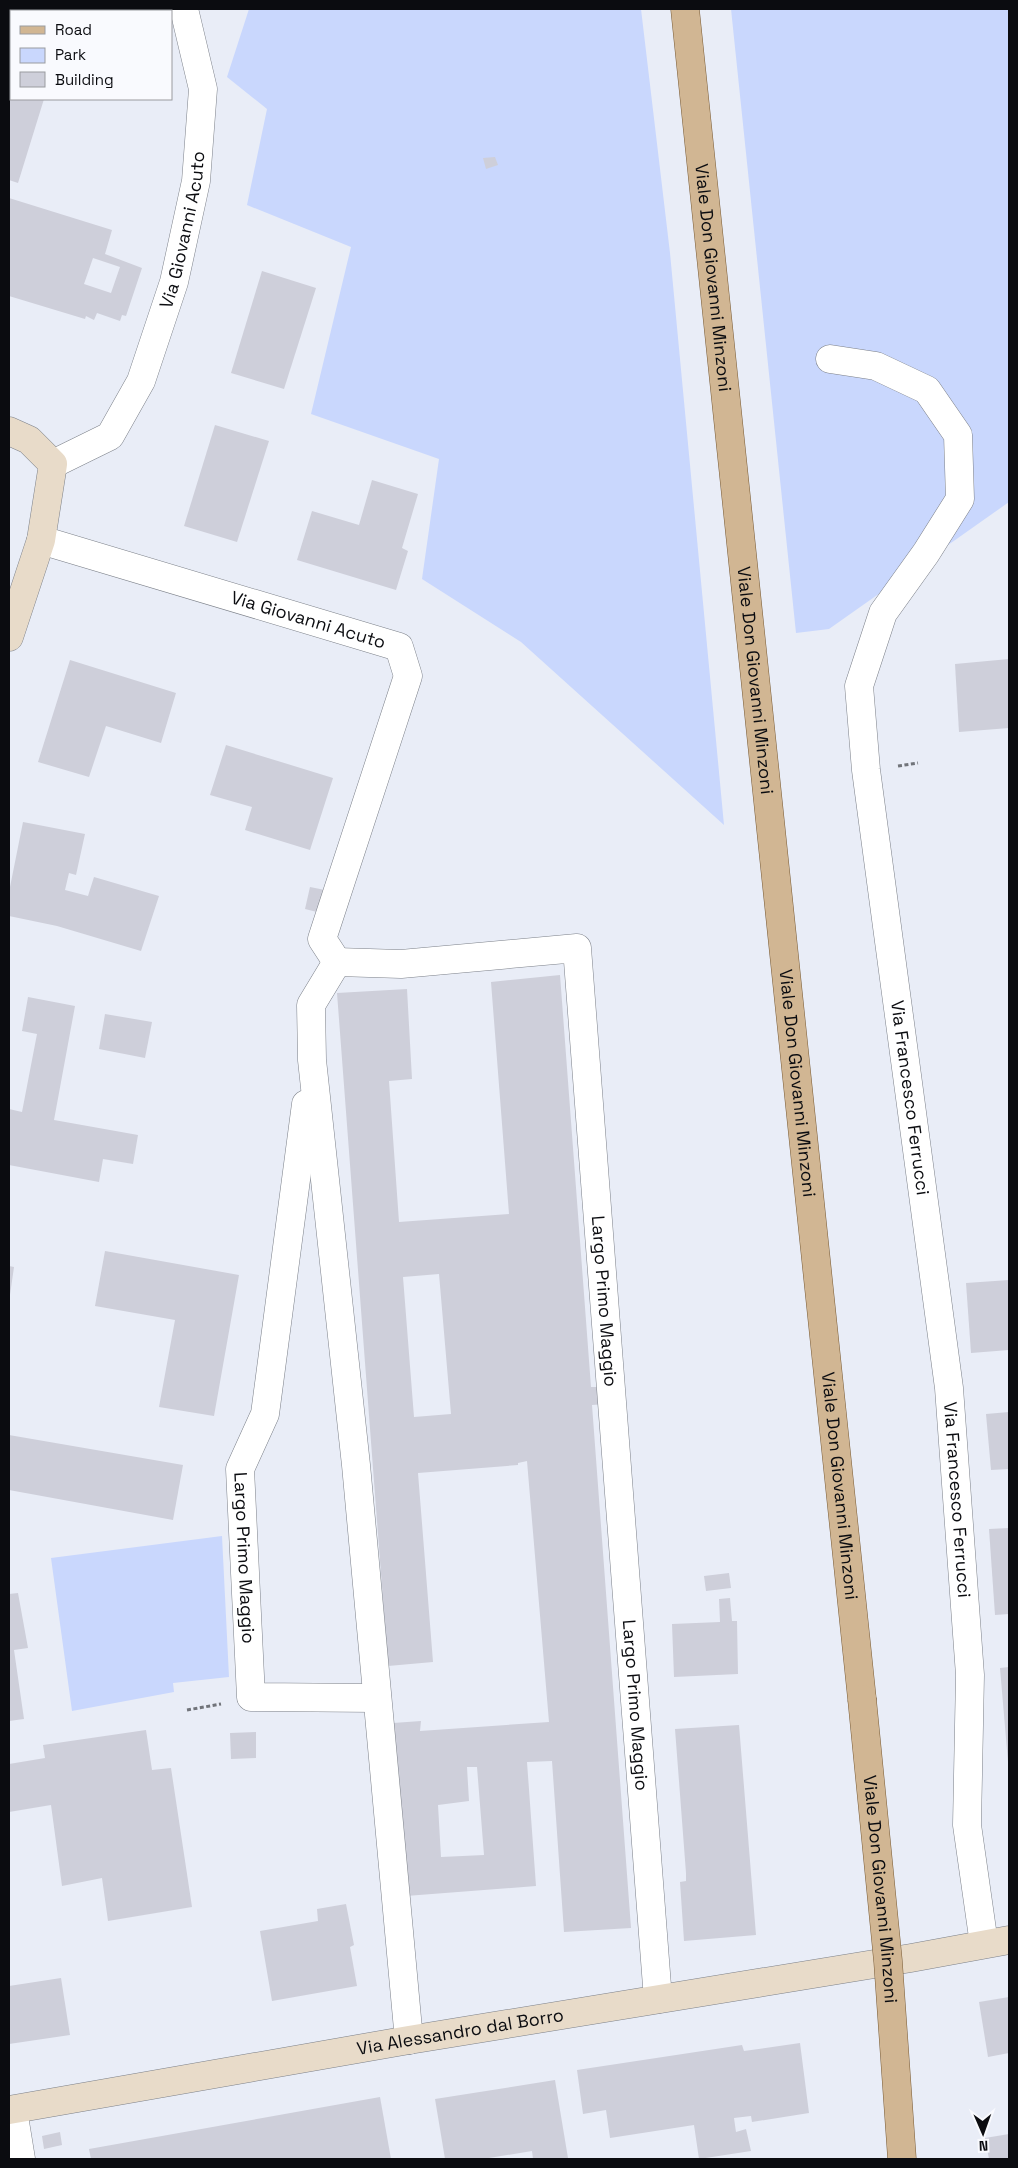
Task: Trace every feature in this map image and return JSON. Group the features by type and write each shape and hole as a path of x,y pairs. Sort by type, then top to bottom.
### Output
{"main road":[{"name":"Viale Don Giovanni Minzoni","path":"685,9 862,1699 888,1961 902,2159"},
{"path":"9,431 29,440 53,464 41,540 16,587 9,637"},
{"name":"Via Alessandro dal Borro","path":"11,2110 409,2040 911,1958 997,1942"}],"street":[{"name":"Via Giovanni Acuto","path":"53,464 110,436 141,381 174,282 196,181 202,89 184,9"},
{"name":"Via Francesco Ferrucci","path":"830,359 876,366 927,390 958,435 960,499 926,554 883,614 859,686 866,770 949,1388 970,1675 967,1825 997,1942"},
{"name":"Via Giovanni Acuto","path":"41,540 399,646 408,676 322,939 338,962"},
{"name":"Largo Primo Maggio","path":"409,2040 356,1465 312,1060 311,1004 338,962 401,964 577,948 658,1999"},
{"name":"Largo Primo Maggio","path":"312,1060 265,1414 240,1469 251,1697 377,1698"},
{"path":"11,2110 21,2159"}],"green space":[{"path":"249,9 641,9 670,253 724,825 521,642 422,579 439,459 311,414 351,247 247,205 267,109 227,77"},
{"path":"731,9 1009,9 1009,502 829,629 796,633"},
{"path":"222,1536 229,1677 173,1683 174,1692 72,1711 51,1558"}],"building":[{"path":"9,9 71,9 10,10 10,100 44,100 18,183 9,180"},
{"path":"495,157 498,165 486,169 483,158"},
{"path":"9,198 112,230 105,254 142,268 126,316 122,315 120,321 97,313 94,320 86,316 85,319 9,296","holes":["93,258 120,267 111,293 84,284"]},
{"path":"262,271 316,288 284,389 231,373"},
{"path":"215,425 269,441 237,542 184,526"},
{"path":"372,480 418,494 402,548 408,551 396,590 297,560 312,511 359,525"},
{"path":"1009,659 1009,728 959,732 955,664"},
{"path":"70,660 176,693 161,743 106,726 89,777 38,762"},
{"path":"226,745 333,778 310,850 245,830 252,807 210,795"},
{"path":"23,822 85,834 76,875 69,873 65,890 88,896 94,877 159,896 141,951 57,926 9,916 9,892"},
{"path":"310,887 325,890 321,913 305,909"},
{"path":"560,975 591,1387 606,1387 606,1404 592,1405 631,1928 564,1932 552,1761 527,1762 536,1886 406,1896 393,1723 421,1721 420,1731 549,1722 527,1461 518,1463 518,1465 418,1473 433,1662 388,1666 337,993 407,989 412,1079 389,1081 399,1222 509,1214 491,982","holes":["439,1274 451,1414 414,1417 403,1277","467,1767 477,1767 484,1855 441,1857 438,1805 469,1801"]},
{"path":"28,997 75,1006 54,1120 138,1135 133,1164 103,1159 99,1182 9,1165 9,1109 22,1112 37,1034 22,1031"},
{"path":"105,1014 152,1022 145,1058 99,1049"},
{"path":"105,1251 239,1275 214,1416 159,1407 175,1320 95,1306"},
{"path":"9,1266 14,1267 10,1295 9,1295"},
{"path":"1009,1280 1009,1350 971,1353 966,1283"},
{"path":"1009,1412 1009,1469 991,1470 986,1414"},
{"path":"9,1435 183,1465 173,1520 9,1490"},
{"path":"1009,1528 1009,1614 995,1615 989,1529"},
{"path":"729,1573 731,1588 706,1591 704,1576"},
{"path":"18,1593 28,1648 14,1650 24,1719 9,1721 9,1594"},
{"path":"730,1598 732,1621 737,1621 738,1674 674,1677 672,1624 720,1622 719,1599"},
{"path":"1009,1667 1009,1762 1008,1762 1000,1668"},
{"path":"739,1725 756,1935 684,1941 680,1882 686,1881 686,1873 675,1729"},
{"path":"146,1730 152,1770 171,1768 192,1907 108,1921 102,1878 62,1886 51,1805 9,1812 9,1764 45,1758 43,1745"},
{"path":"256,1732 256,1758 231,1759 230,1733"},
{"path":"346,1904 354,1945 350,1947 357,1986 272,2001 260,1931 318,1921 317,1909"},
{"path":"61,1978 70,2035 9,2044 9,1986"},
{"path":"1009,1997 1009,2053 988,2057 979,2002"},
{"path":"800,2043 809,2113 752,2122 751,2116 734,2118 736,2132 746,2129 751,2151 699,2159 694,2125 610,2138 606,2110 583,2114 577,2070 742,2045 744,2051"},
{"path":"555,2080 568,2158 533,2159 532,2151 483,2159 445,2159 435,2099"},
{"path":"380,2097 391,2159 91,2159 89,2149"},
{"path":"60,2132 62,2145 44,2149 42,2136"},
{"path":"1009,2134 1009,2158 989,2159 985,2138"}]}
